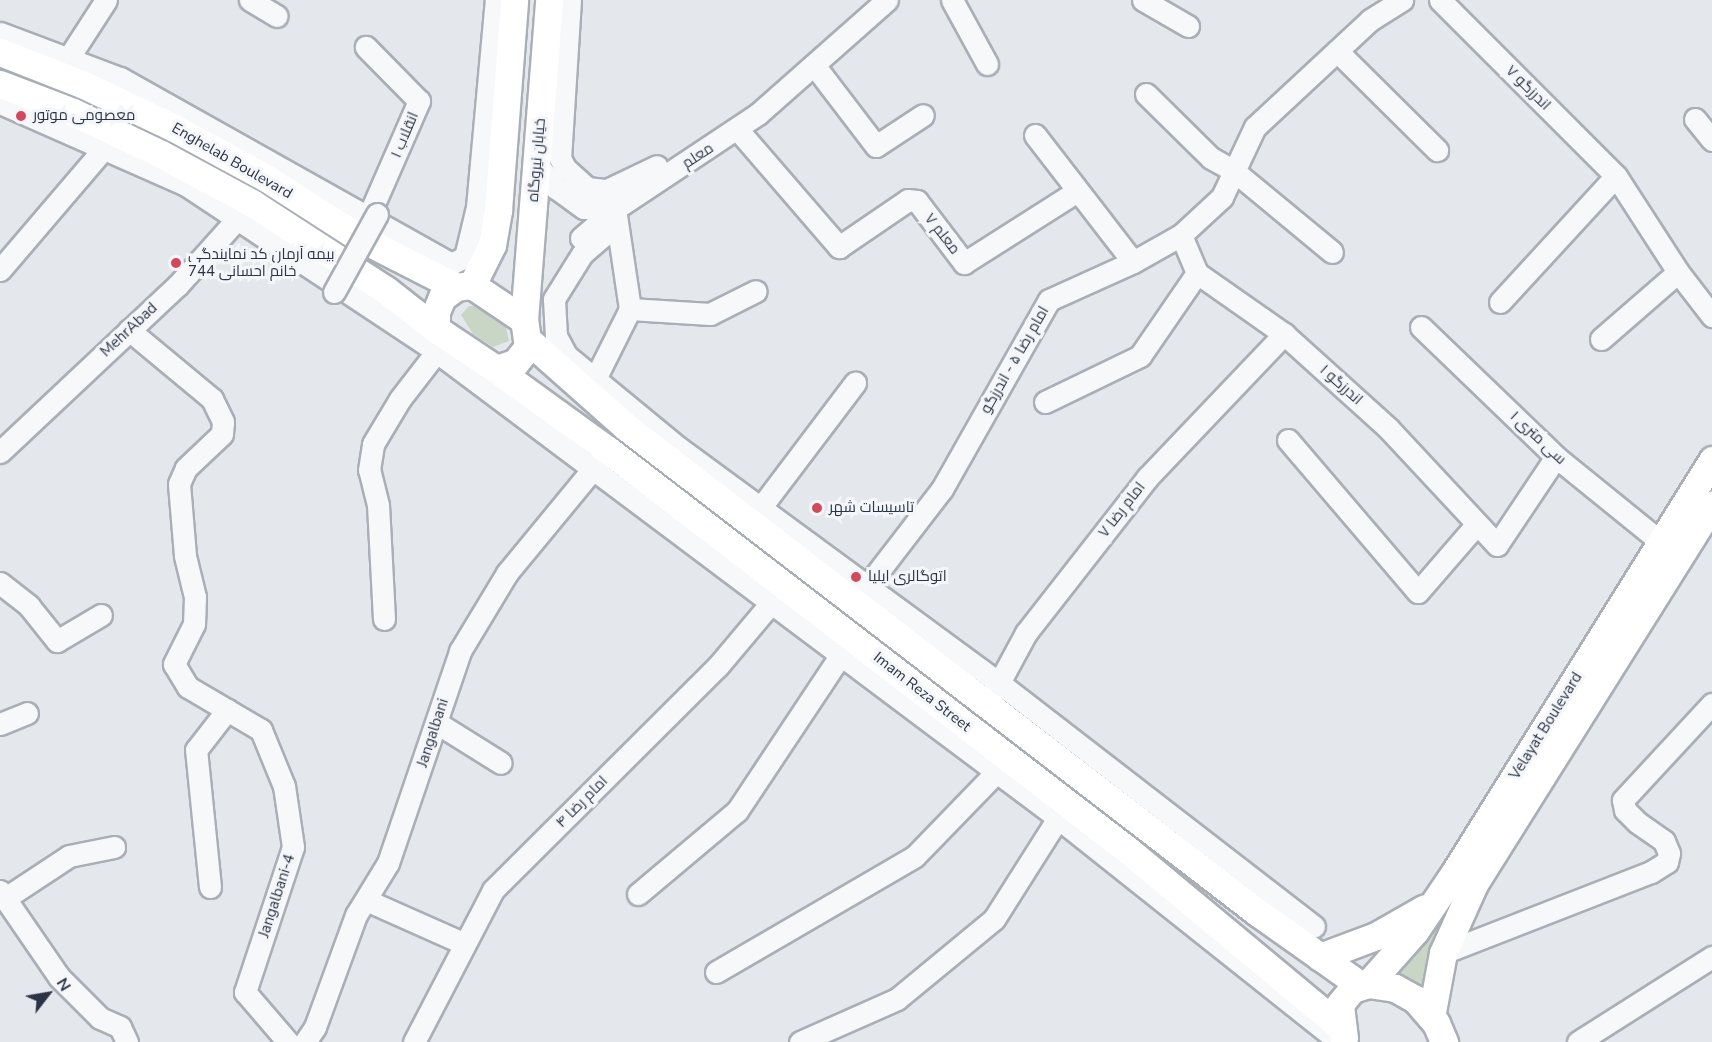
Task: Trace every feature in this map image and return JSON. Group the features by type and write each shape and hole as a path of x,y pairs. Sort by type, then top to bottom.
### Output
{"main road":[{"path":"440,339 438,304 464,286 492,245 498,210 514,0"},
{"name":"خیابان نیروگاه","path":"527,328 532,212 549,0"},
{"name":"Enghelab Boulevard","path":"0,52 63,66 266,178 368,223 404,261 464,286 527,328"},
{"name":"Enghelab Boulevard","path":"0,84 245,210 386,290 440,339 496,369"},
{"path":"498,210 508,218 521,219 532,212"},
{"path":"386,290 399,291 408,284 411,271 404,261"},
{"path":"496,369 520,358 527,328"},
{"name":"Imam Reza Street","path":"527,328 589,386 626,427 755,515 993,694 1257,912 1320,957 1364,984"},
{"name":"Imam Reza Street","path":"496,369 564,417 600,459 1293,985 1334,1036"},
{"path":"564,417 566,397 589,386"},
{"name":"Velayat Boulevard","path":"1431,1017 1443,953 1465,878 1661,542 1712,460"},
{"name":"Velayat Boulevard","path":"1334,1036 1340,1004 1364,984 1415,931 1436,900 1465,878 1710,511"},
{"path":"1320,957 1376,936 1436,900"},
{"path":"1257,912 1308,960 1309,976 1293,985"},
{"path":"1364,984 1404,993 1431,1017 1444,1042"}],"street":[{"path":"0,33 63,66 106,0"},
{"path":"250,0 277,16"},
{"path":"334,292 368,223 451,264 465,257 477,207 496,0"},
{"path":"570,0 561,158 577,182 587,188 607,190 638,178 698,140"},
{"name":"معلم","path":"527,328 572,247 738,130 887,0"},
{"path":"952,0 987,64"},
{"path":"1143,0 1188,26"},
{"name":"امام رضا ۵ - اندرزگو","path":"860,595 942,489 1049,300 1133,262 1180,235 1222,197 1255,127 1370,20 1402,0"},
{"name":"اندرزگو ۷","path":"1440,0 1616,176 1678,272 1712,316"},
{"name":"انقلاب ۱","path":"366,47 419,102 368,223"},
{"path":"1337,51 1437,150"},
{"path":"814,65 876,146 922,115"},
{"path":"1146,94 1211,158 1234,171 1332,252"},
{"path":"0,103 110,141 0,270"},
{"path":"1695,119 1712,140"},
{"name":"معلم ۷","path":"738,130 839,247 908,200 917,201 964,263 1076,192"},
{"path":"1035,135 1076,192 1133,262"},
{"path":"537,164 556,189 584,208 621,212 712,162"},
{"path":"1500,302 1616,176"},
{"path":"245,210 440,339 600,459"},
{"name":"MehrAbad","path":"0,452 177,286 245,210"},
{"path":"605,234 572,268 552,308 556,336 566,355 589,386 630,309 621,212"},
{"path":"1045,402 1140,356 1197,273 1180,235"},
{"path":"1601,339 1678,272"},
{"name":"اندرزگو ۱","path":"1197,273 1284,334 1388,428 1497,545 1556,457"},
{"path":"630,309 710,314 756,291"},
{"name":"سی متری ۱","path":"1421,327 1556,457 1661,542"},
{"name":"Jangalbani-4","path":"129,330 212,399 223,422 222,434 186,468 179,484 185,556 195,597 194,624 174,664 177,674 188,687 261,730 284,786 293,848 244,992 288,1042"},
{"name":"امام رضا ۷","path":"993,694 1026,633 1147,477 1284,334"},
{"path":"384,619 378,506 369,470 373,444 440,339"},
{"path":"755,515 855,383"},
{"path":"1288,440 1418,592 1477,524"},
{"name":"Jangalbani","path":"305,1042 315,1028 344,946 366,900 388,863 460,651 507,573 600,459"},
{"path":"0,583 29,606 57,641 101,615"},
{"name":"امام رضا ۴","path":"414,1042 493,890 718,666 778,594"},
{"path":"639,894 737,811 847,647"},
{"path":"993,694 1314,926"},
{"path":"1443,953 1651,872 1667,861 1669,853 1664,841 1636,822 1625,810 1623,800 1712,704"},
{"path":"210,887 196,750 227,710"},
{"path":"0,724 27,713"},
{"path":"437,723 501,763"},
{"path":"717,972 915,856 1003,766"},
{"path":"800,1042 897,999 994,919 1063,811 1334,1036"},
{"path":"114,847 69,856 3,894 59,977 100,1018 124,1035"},
{"path":"366,900 465,944"},
{"path":"1578,1042 1712,957"}],"green space":[{"path":"469,306 484,306 504,319 509,341 493,347 473,334 461,315"},
{"path":"1455,898 1421,989 1394,968"}],"place":[{"name":"معصومی موتور","path":"21,116"},
{"name":"بیمه آرمان کد نمایندگی 744 خانم احسانی","path":"176,263"},
{"name":"تاسیسات شهر","path":"817,508"},
{"name":"اتوگالری ایلیا","path":"856,577"}]}
